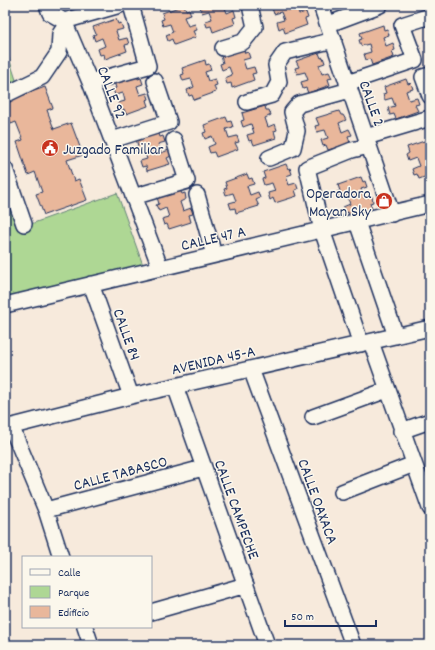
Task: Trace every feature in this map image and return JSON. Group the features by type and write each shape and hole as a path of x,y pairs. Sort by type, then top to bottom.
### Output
{"street":[{"path":"47,5 50,13 65,23"},
{"path":"5,94 42,77 59,52 60,34 65,23 120,5"},
{"path":"90,82 148,66 131,5"},
{"path":"223,48 243,42 255,27 251,10 252,5"},
{"name":"CALLE 2","path":"321,5 329,24 348,87 392,214"},
{"path":"329,24 380,5"},
{"path":"269,158 293,148 297,131 292,112 299,104 348,87 414,60 402,25 430,16"},
{"name":"CALLE 92","path":"65,23 90,82 160,267"},
{"path":"247,102 272,95 279,82 276,65 284,52 334,40"},
{"path":"430,75 423,77 430,96"},
{"path":"112,140 169,122 156,81"},
{"path":"430,118 368,142 308,168 322,230 366,343 387,390 401,432 430,508"},
{"path":"133,197 188,181 174,140"},
{"path":"5,169 24,224"},
{"path":"197,195 214,255"},
{"name":"CALLE 47 A","path":"5,305 430,204"},
{"path":"357,222 396,336"},
{"name":"CALLE 84","path":"91,284 131,396"},
{"name":"AVENIDA 45-A","path":"8,427 131,396 430,328"},
{"name":"CALLE OAXACA","path":"251,369 353,645"},
{"name":"CALLE CAMPECHE","path":"175,386 267,645"},
{"path":"313,417 387,390"},
{"path":"401,432 430,421"},
{"path":"8,427 46,510 62,556"},
{"path":"342,492 414,464"},
{"name":"CALLE TABASCO","path":"46,510 203,468"},
{"path":"152,612 246,585"},
{"path":"90,628 91,645"}],"green space":[{"path":"5,46 18,86 5,90"},
{"path":"117,193 143,265 5,299 5,194 17,229"}],"building":[{"path":"184,5 186,10 189,9 191,15 184,17 188,26 195,24 197,30 193,31 196,37 174,45 172,39 168,41 166,35 173,32 170,24 163,26 161,20 164,19 162,13"},
{"path":"203,5 224,5 227,13 234,10 236,17 233,18 235,24 213,32 211,26 207,27 205,21 212,19 209,11 202,13 200,7"},
{"path":"274,5 296,5 299,14 306,12 308,18 305,19 307,25 285,33 283,27 279,29 277,22 284,20 281,12 274,14 272,8 275,7"},
{"path":"116,19 118,24 121,23 123,29 116,31 119,40 127,38 129,44 125,45 127,51 105,59 104,54 100,55 98,49 105,46 102,38 95,41 93,35 96,34 93,27"},
{"path":"383,25 384,30 387,29 389,35 383,37 386,46 393,43 395,50 392,51 394,57 372,65 370,59 366,60 364,54 371,52 369,44 361,46 359,40 362,39 360,33"},
{"path":"243,48 245,53 248,52 250,58 243,60 246,69 254,67 256,73 252,74 254,80 232,88 231,83 227,84 225,78 232,75 229,67 222,70 220,64 223,63 221,56"},
{"path":"319,53 321,58 323,57 325,63 319,65 322,74 329,72 332,78 328,79 330,85 308,93 306,88 303,89 301,82 308,80 305,72 297,74 295,68 299,67 296,61"},
{"path":"205,60 206,65 209,64 211,70 205,72 208,81 215,79 217,85 214,86 216,92 194,100 192,95 189,96 187,90 194,87 191,79 183,81 181,75 184,74 182,68"},
{"path":"137,74 138,79 141,78 143,84 137,86 140,95 147,93 149,99 146,100 148,106 126,114 124,109 121,110 118,103 125,101 123,93 115,95 113,89 116,88 114,82"},
{"path":"406,79 408,84 411,83 413,89 406,91 409,100 417,98 419,104 415,105 418,111 396,119 394,114 390,115 388,108 395,106 392,98 385,100 383,94 386,93 384,87"},
{"name":"Juzgado Familiar","path":"45,87 53,108 47,110 54,129 71,123 83,155 67,160 74,181 79,179 87,200 44,215 36,194 42,192 35,172 28,175 17,142 23,140 16,122 11,124 5,108 5,102"},
{"path":"265,106 266,110 269,110 271,115 265,118 268,127 275,124 277,130 274,131 276,138 254,145 252,140 249,141 247,135 254,133 251,124 243,127 241,121 244,120 242,113"},
{"path":"339,111 346,120 339,123 342,132 349,129 352,135 348,136 350,143 328,150 326,145 323,146 321,140 328,138 325,130 317,132 315,126 319,125 316,118"},
{"path":"226,117 228,122 231,121 233,127 226,129 229,138 237,136 239,142 235,143 238,149 216,157 214,152 210,153 208,147 215,144 212,136 205,139 203,133 206,132 204,125"},
{"path":"158,132 160,137 163,136 165,142 158,144 161,153 169,150 171,156 167,158 170,164 147,171 146,166 142,167 140,161 147,159 144,150 137,153 135,147 138,146 136,139"},
{"path":"430,139 430,175 419,179 417,174 414,175 412,169 419,166 416,158 408,161 406,155 409,153 407,147"},
{"path":"286,164 288,169 290,168 292,174 286,176 289,185 296,183 298,189 295,190 297,196 275,203 273,198 270,200 268,193 275,191 272,183 264,185 262,179 265,178 263,172"},
{"path":"247,174 249,179 252,178 254,184 247,186 250,195 258,192 260,198 256,200 259,206 236,213 235,208 231,209 229,203 236,201 233,193 226,195 224,189 227,188 225,182"},
{"path":"361,177 363,182 365,181 367,187 361,189 364,198 372,196 373,202 370,203 372,209 350,217 348,212 345,213 343,207 350,204 347,196 339,198 337,192 340,191 338,185"},
{"path":"180,190 182,194 185,193 186,199 180,202 183,211 191,208 193,214 189,215 191,222 169,229 167,224 164,225 162,219 169,217 166,208 159,211 156,205 159,204 157,197"}],"place":[{"name":"Juzgado Familiar","path":"50,148"},
{"name":"Operadora Mayan Sky","path":"384,201"}]}
